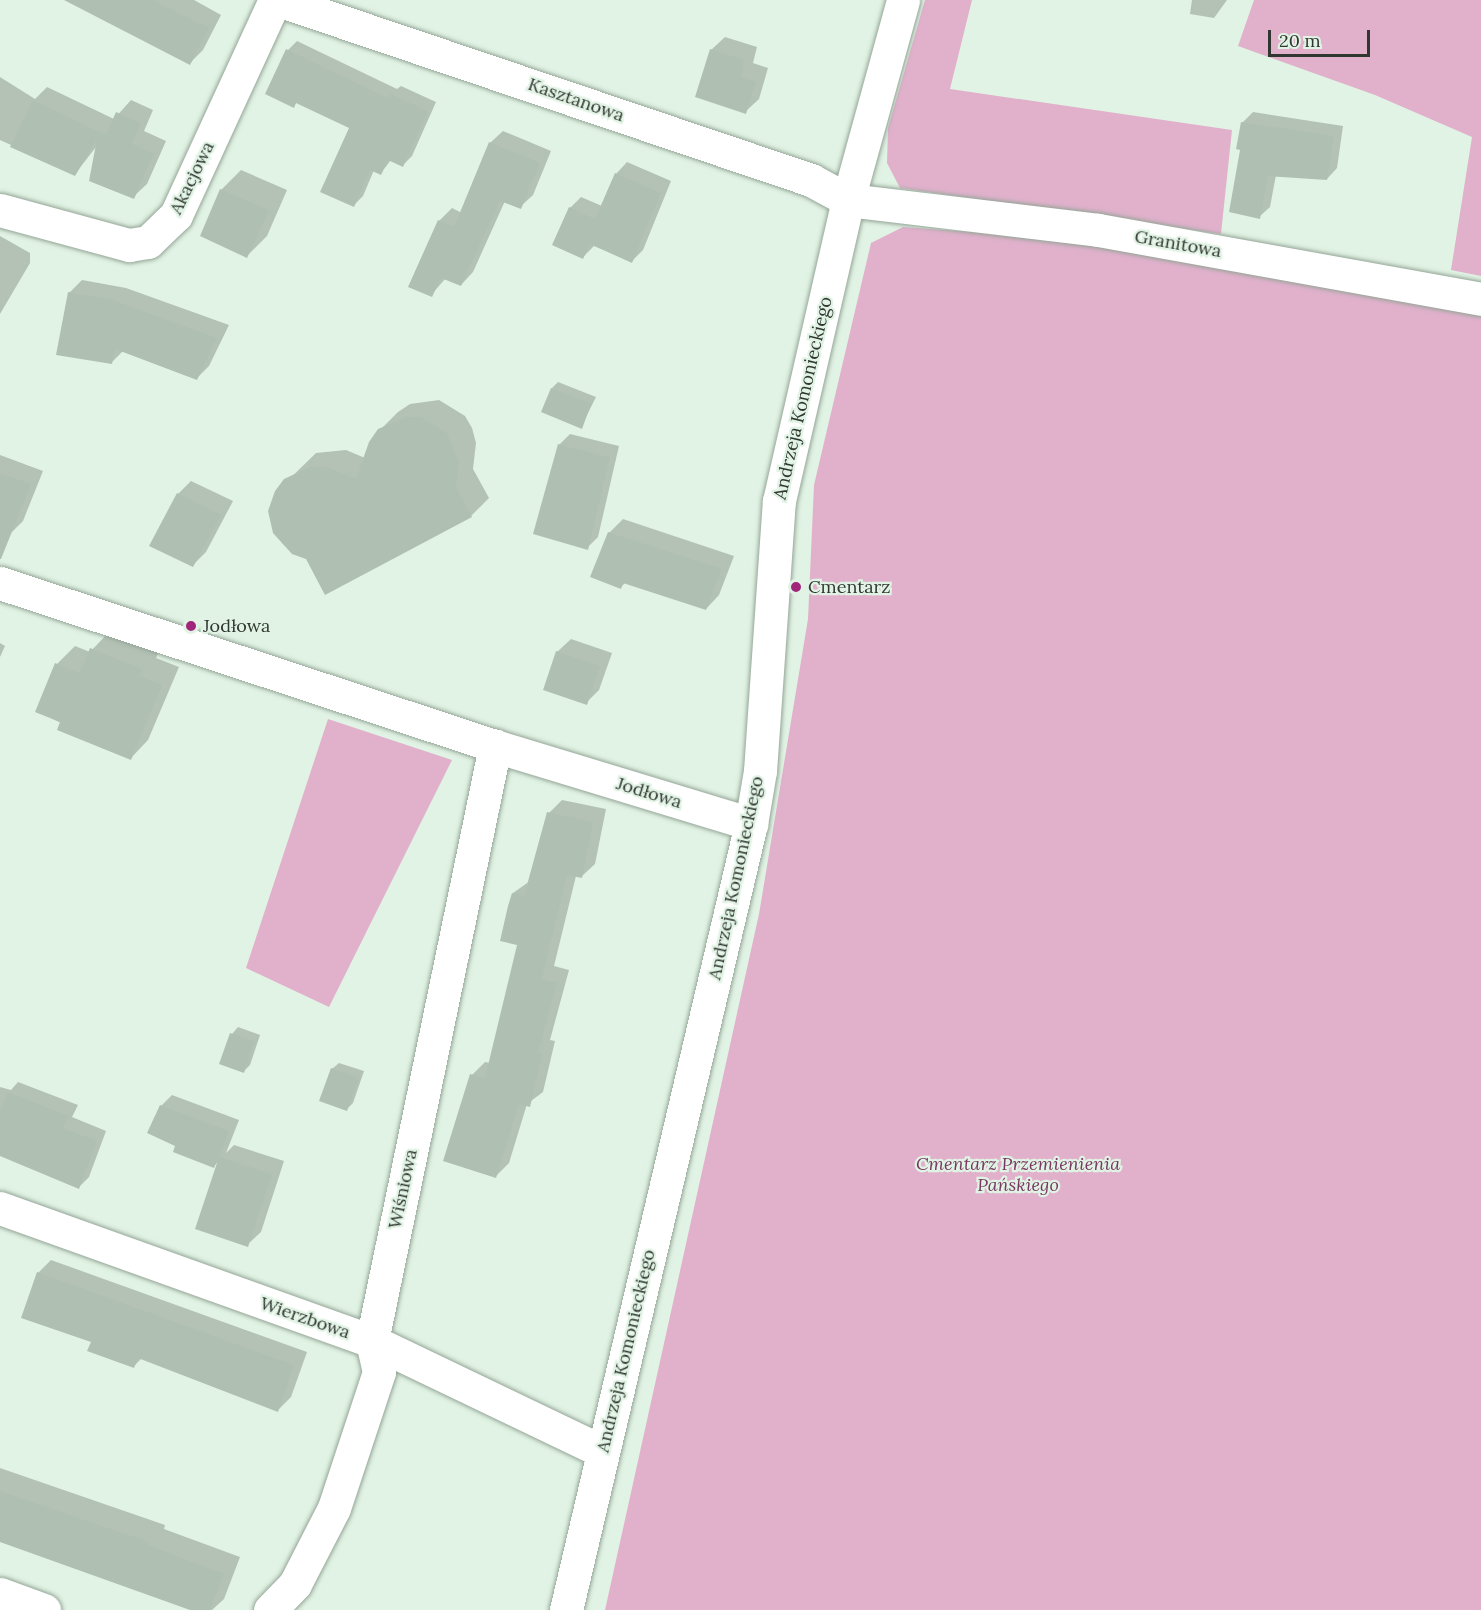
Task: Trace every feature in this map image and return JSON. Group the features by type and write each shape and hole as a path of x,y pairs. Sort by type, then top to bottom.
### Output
{"street":[{"name":"Kasztanowa","path":"277,0 811,180 860,201"},
{"name":"Akacjowa","path":"0,210 129,244 148,242 176,215 277,0"},
{"name":"Andrzeja Komonieckiego","path":"566,1610 751,824 760,771 779,501 860,201 903,0"},
{"name":"Granitowa","path":"860,201 1098,230 1481,299"},
{"name":"Jodłowa","path":"0,583 495,746 751,824"},
{"name":"Wiśniowa","path":"270,1610 295,1584 334,1508 379,1372 372,1341 495,746"},
{"name":"Wierzbowa","path":"0,1208 209,1286 372,1341 602,1450"},
{"path":"0,1594 44,1610"}],"green space":[{"path":"925,0 972,0 950,89 1232,130 1221,234 900,188 887,163 888,128"},
{"path":"1254,0 1481,0 1481,276 1451,270 1472,137 1375,95 1238,46"},
{"name":"Cmentarz Przemienienia Pańskiego","path":"903,227 1095,241 1481,310 1481,1610 605,1610 759,914 808,619 814,485 871,243"},
{"path":"328,719 452,760 329,1007 246,968"}],"building":[{"path":"64,0 153,0 209,28 190,65"},
{"path":"286,49 388,98 390,94 428,111 403,167 388,160 381,175 370,170 354,207 320,192 349,128 296,103 294,108 265,94"},
{"path":"710,49 745,60 741,77 756,82 746,114 695,97"},
{"path":"33,100 106,135 116,112 141,123 132,144 154,154 134,199 89,181 97,139 75,176 10,147"},
{"path":"1241,122 1334,136 1327,180 1268,176 1260,219 1229,212 1240,150 1236,149"},
{"path":"489,142 540,163 521,209 500,201 461,286 441,278 432,297 408,287 438,220 454,227"},
{"path":"615,173 661,193 632,263 590,244 583,259 552,245 569,207 595,219"},
{"path":"220,189 269,210 247,258 200,236"},
{"path":"68,292 113,300 217,338 197,380 115,349 112,364 56,355"},
{"path":"551,388 591,404 582,429 541,412"},
{"path":"406,417 421,417 447,433 459,462 456,487 472,517 325,595 306,559 292,554 273,533 268,511 275,491 284,479 312,466 327,467 356,479 369,442 378,429"},
{"path":"558,444 610,457 588,550 533,534"},
{"path":"0,473 31,484 1,559 0,559"},
{"path":"177,493 221,515 193,567 149,546"},
{"path":"608,532 722,569 706,610 623,583 621,589 590,577"},
{"path":"90,648 142,669 139,676 162,685 131,760 57,730 60,722 35,712 55,663 80,673"},
{"path":"556,651 600,666 587,705 543,690"},
{"path":"547,812 593,822 582,878 567,875 542,979 557,983 538,1053 543,1053 530,1107 519,1104 496,1178 443,1161 470,1074 485,1078 517,945 500,941 508,906 512,893 524,896"},
{"path":"230,1033 254,1041 244,1073 219,1064"},
{"path":"331,1068 359,1078 347,1111 319,1101"},
{"path":"7,1092 69,1116 63,1128 97,1141 79,1189 0,1156 0,1111"},
{"path":"160,1105 229,1131 214,1168 173,1152 175,1146 147,1133"},
{"path":"219,1157 272,1174 248,1247 195,1229"},
{"path":"37,1272 294,1365 278,1412 138,1358 134,1368 87,1351 91,1342 21,1318"},
{"path":"0,1491 149,1542 148,1545 224,1574 210,1610 190,1610 0,1542"}],"place":[{"name":"Cmentarz","path":"796,587"},
{"name":"Jodłowa","path":"191,626"}]}
